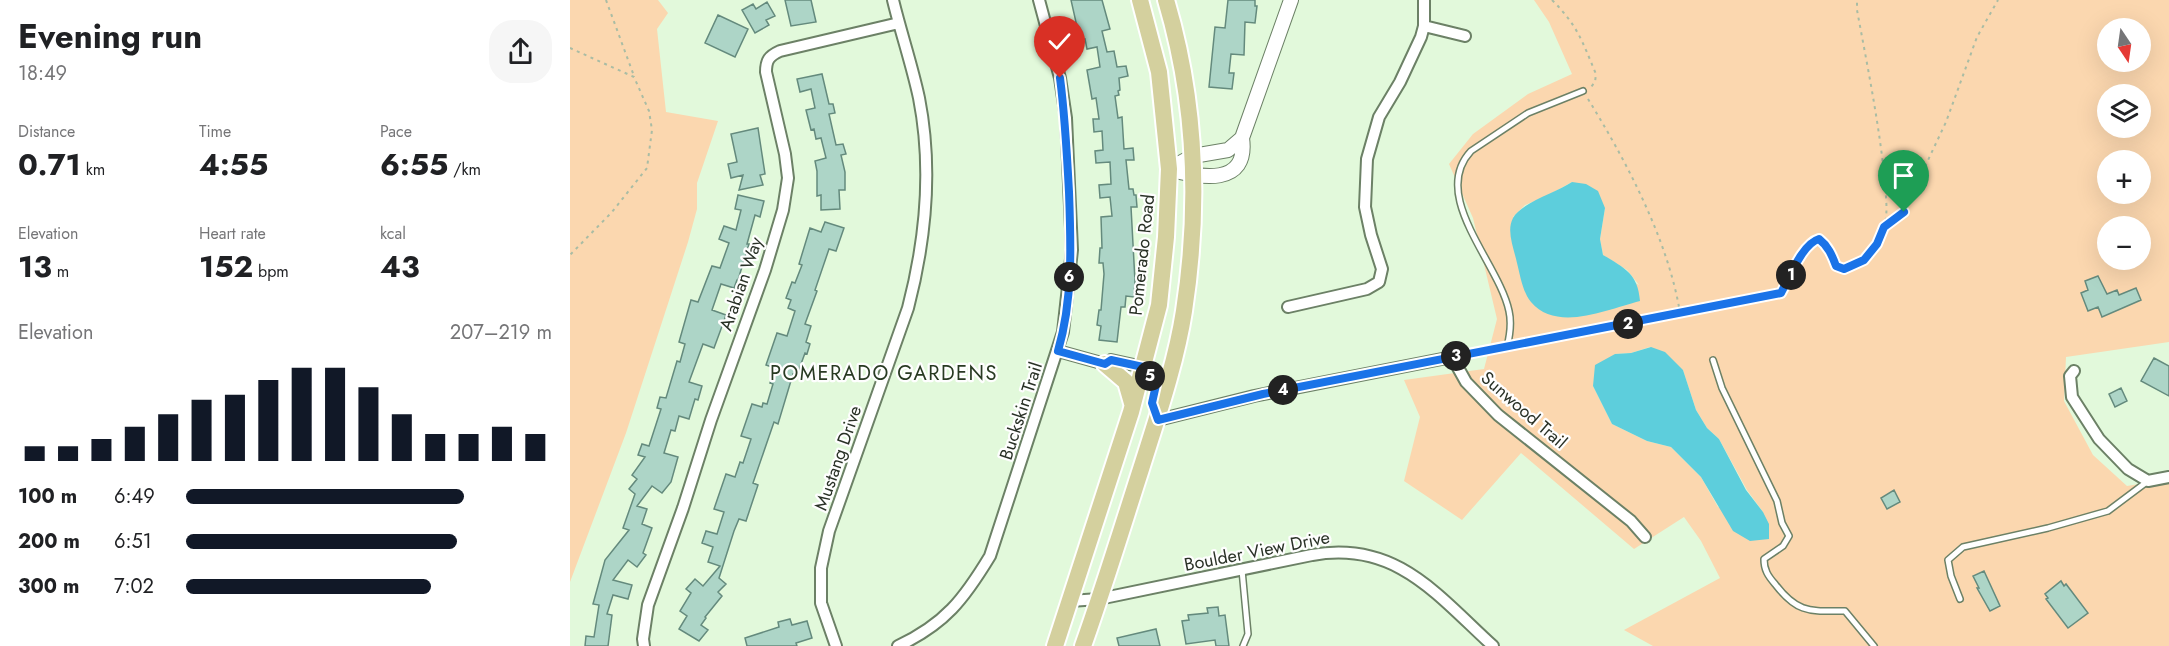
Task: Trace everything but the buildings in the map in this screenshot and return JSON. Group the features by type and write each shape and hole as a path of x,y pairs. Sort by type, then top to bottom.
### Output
{"main road":[{"name":"Pomerado Road","path":"1055,646 1132,406 1159,305 1166,237 1169,169 1159,72 1140,0"},
{"path":"1083,646 1158,420 1184,313 1193,237 1194,177 1184,76 1166,0"},
{"path":"1105,364 1126,382 1132,406"},
{"path":"1143,367 1156,385 1152,403 1158,420"}],"street":[{"name":"Mustang Drive","path":"836,646 821,603 821,568 829,531 908,308 917,273 927,199 924,133 919,97 894,0"},
{"name":"Buckskin Trail","path":"898,646 940,622 971,588 990,556 1064,332 1071,249 1066,118 1060,78 1039,0"},
{"path":"1169,169 1194,177 1210,177 1233,170 1241,161 1244,151 1242,138 1291,0"},
{"path":"1288,307 1367,289 1379,282 1382,269 1365,207 1367,159 1379,117 1400,82 1421,37 1424,26 1424,0"},
{"name":"Arabian Way","path":"644,646 648,604 765,270 783,210 788,178 785,154 766,72 766,62 771,55 780,51 899,23"},
{"path":"1424,26 1465,36"},
{"path":"1169,169 1192,156 1228,150 1242,138"},
{"path":"1058,351 1105,364 1111,360 1143,367"},
{"path":"1158,420 1263,394 1452,357"},
{"name":"Sunwood Trail","path":"1452,357 1466,382 1498,415 1631,521 1645,537"},
{"path":"2074,372 2070,376 2072,397 2094,431 2128,469 2148,481 2169,477"},
{"name":"Boulder View Drive","path":"1070,601 1100,599 1324,553 1342,552 1374,556 1402,568 1428,587 1493,646"}],"lane":[{"path":"1507,347 1511,326 1509,309 1496,277 1462,211 1456,178 1464,159 1471,151 1528,113 1583,91"},
{"path":"1452,357 1680,313"},
{"path":"1713,360 1722,388 1777,501 1782,523 1789,536 1783,546 1764,559 1764,568 1769,578 1789,602 1806,609 1845,611 1874,646"},
{"path":"1960,598 1951,576 1948,560 1963,547 2048,528 2108,511 2148,481"},
{"path":"1242,570 1248,634 1243,646"}],"path":[{"path":"570,255 612,212 647,168 652,130 649,111 606,0"},
{"path":"1552,0 1569,17 1576,28 1596,74 1595,82 1583,91 1610,135 1645,205 1676,287 1680,313 1781,293 1804,248 1811,241 1819,239 1825,243 1836,266 1844,269 1864,260 1877,244 1884,227 1886,200 1880,138 1857,0"},
{"path":"1884,227 1904,212 1946,122 1977,37 1998,0"},
{"path":"570,48 634,77"}],"shaded area":[{"path":"570,0 658,0 668,13 657,29 666,112 718,121 697,183 697,209 688,242 626,433 570,582"},
{"path":"1534,0 2169,0 2169,342 2066,357 2064,401 2093,455 2127,486 2169,479 2169,646 1653,646 1624,630 1720,578 1701,541 1684,517 1634,549 1521,453 1462,520 1404,481 1420,417 1404,380 1484,369 1497,319 1473,218 1449,164 1473,134 1528,94 1572,74 1549,22","holes":["1572,182 1605,208 1600,239 1603,255 1627,270 1639,285 1513,217 1525,205","1650,347 1683,370 1696,410 1707,428 1719,439 1747,490 1763,512 1718,507 1701,477 1671,447 1647,441 1612,424 1593,386 1615,354 1631,353"]}],"water":[{"path":"1572,182 1586,184 1598,191 1605,208 1600,239 1603,255 1629,273 1636,284 1640,301 1598,313 1568,317 1554,316 1542,311 1528,298 1522,284 1510,234 1511,223 1523,207"},
{"path":"1651,347 1665,352 1683,370 1696,410 1707,428 1719,439 1746,490 1763,512 1769,524 1769,539 1750,541 1733,531 1701,477 1671,447 1647,441 1612,424 1593,386 1595,365 1615,354 1631,353"}],"district":[{"name":"POMERADO GARDENS","path":"884,373"}],"route":[{"path":"1060,78 1066,118 1071,249 1064,332 1058,351 1105,364 1111,360 1143,367 1156,385 1152,403 1158,420 1263,394 1781,293 1804,248 1811,241 1819,239 1825,243 1836,266 1844,269 1864,260 1877,244 1884,227 1904,212"}]}
